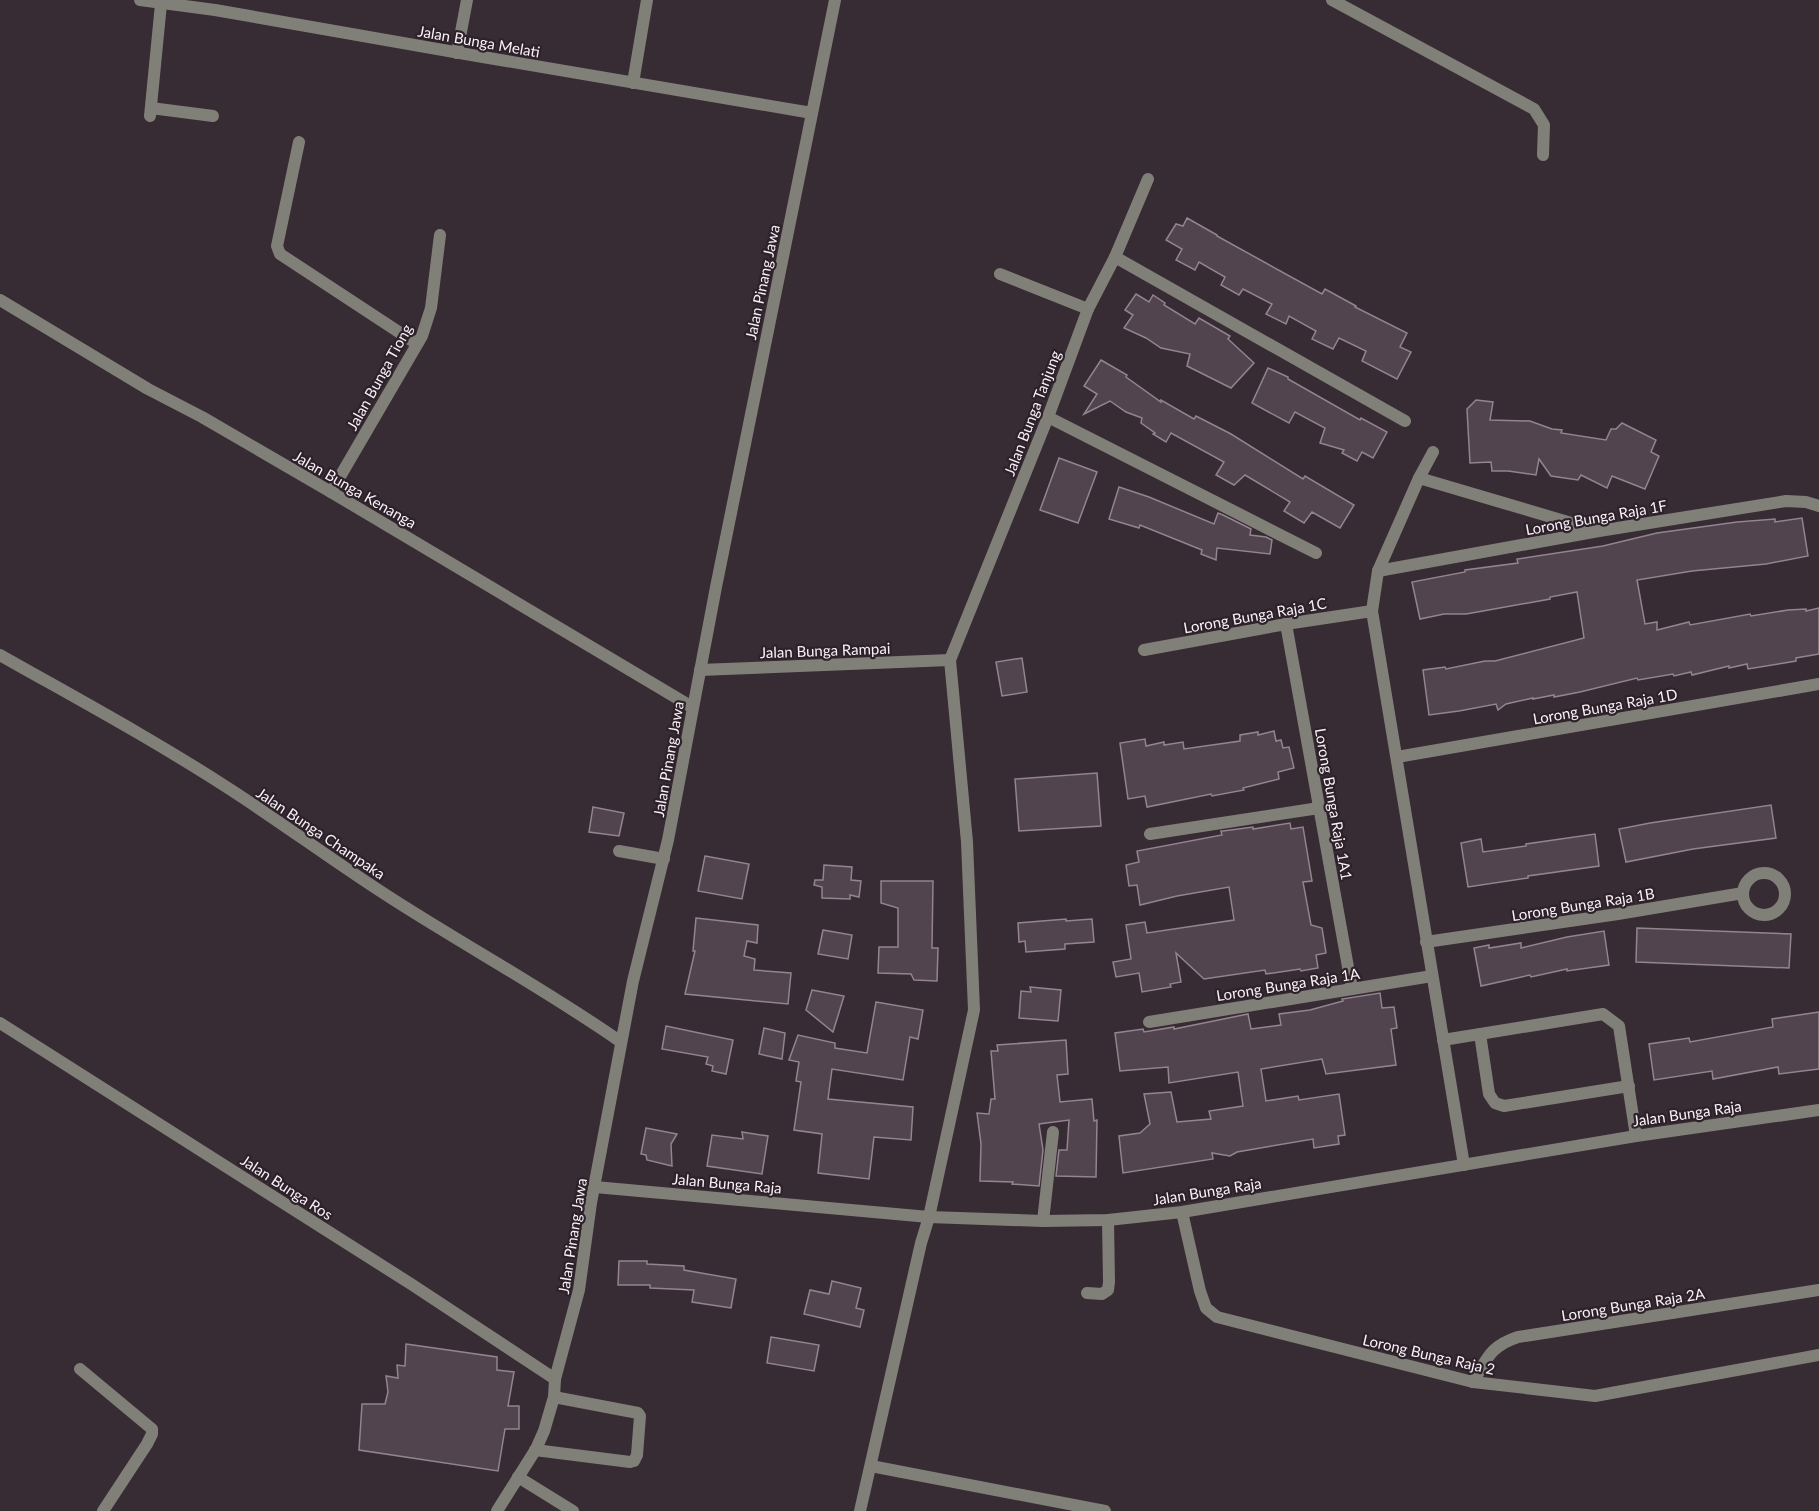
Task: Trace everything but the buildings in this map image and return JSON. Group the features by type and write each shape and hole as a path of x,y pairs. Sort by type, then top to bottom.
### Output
{"street":[{"name":"Jalan Bunga Melati","path":"140,0 215,10 812,113"},
{"path":"457,52 467,0"},
{"path":"633,83 647,0"},
{"name":"Jalan Pinang Jawa","path":"497,1511 535,1450 544,1431 554,1397 555,1379 579,1290 595,1187 633,981 664,859 692,707 835,0"},
{"path":"1332,0 1534,109 1544,125 1543,156"},
{"path":"161,4 150,112 213,116"},
{"path":"299,142 277,246 280,254 417,344"},
{"name":"Jalan Bunga Tanjung","path":"950,660 1048,417 1088,309 1115,257 1148,179"},
{"name":"Jalan Bunga Tiong","path":"331,492 422,336 431,308 440,235"},
{"path":"1115,257 1405,421"},
{"path":"1000,274 1088,309"},
{"name":"Jalan Bunga Kenanga","path":"0,300 148,389 202,417 331,492 692,707"},
{"path":"1048,417 1316,553"},
{"path":"1433,452 1419,478 1378,571 1372,611 1464,1165"},
{"path":"1419,478 1599,531"},
{"name":"Lorong Bunga Raja 1F","path":"1378,571 1599,531 1786,501 1806,502 1819,506"},
{"name":"Lorong Bunga Raja 1C","path":"1144,650 1372,611"},
{"name":"Lorong Bunga Raja 1A1","path":"1286,624 1352,989"},
{"name":"Jalan Bunga Champaka","path":"0,655 227,787 387,896 456,940 579,1012 621,1042"},
{"path":"860,1511 921,1243 929,1217 974,1010 968,842 950,660"},
{"name":"Jalan Bunga Rampai","path":"700,670 950,660"},
{"name":"Lorong Bunga Raja 1D","path":"1396,757 1819,684"},
{"path":"1150,834 1319,808"},
{"path":"619,851 664,859"},
{"name":"Lorong Bunga Raja 1B","path":"1426,942 1618,915 1743,893"},
{"name":"Lorong Bunga Raja 1A","path":"1149,1022 1432,976"},
{"path":"1443,1040 1603,1014 1619,1026 1636,1136"},
{"name":"Jalan Bunga Ros","path":"0,1023 411,1284 555,1379"},
{"path":"1480,1034 1489,1094 1495,1103 1504,1106 1629,1086"},
{"name":"Jalan Bunga Raja","path":"595,1187 929,1217 1043,1221 1108,1220 1182,1212 1636,1136 1819,1110"},
{"path":"1043,1221 1053,1132"},
{"name":"Lorong Bunga Raja 2","path":"1182,1212 1200,1291 1206,1308 1216,1317 1473,1382 1595,1396 1819,1355"},
{"path":"1087,1293 1102,1294 1108,1290 1108,1220"},
{"name":"Lorong Bunga Raja 2A","path":"1473,1382 1492,1350 1504,1341 1518,1337 1819,1290"},
{"path":"80,1369 152,1429 147,1444 103,1511"},
{"path":"535,1450 630,1462 634,1461 637,1455 640,1416 638,1413 554,1397"},
{"path":"871,1466 1105,1511"},
{"path":"518,1477 573,1511"}]}
